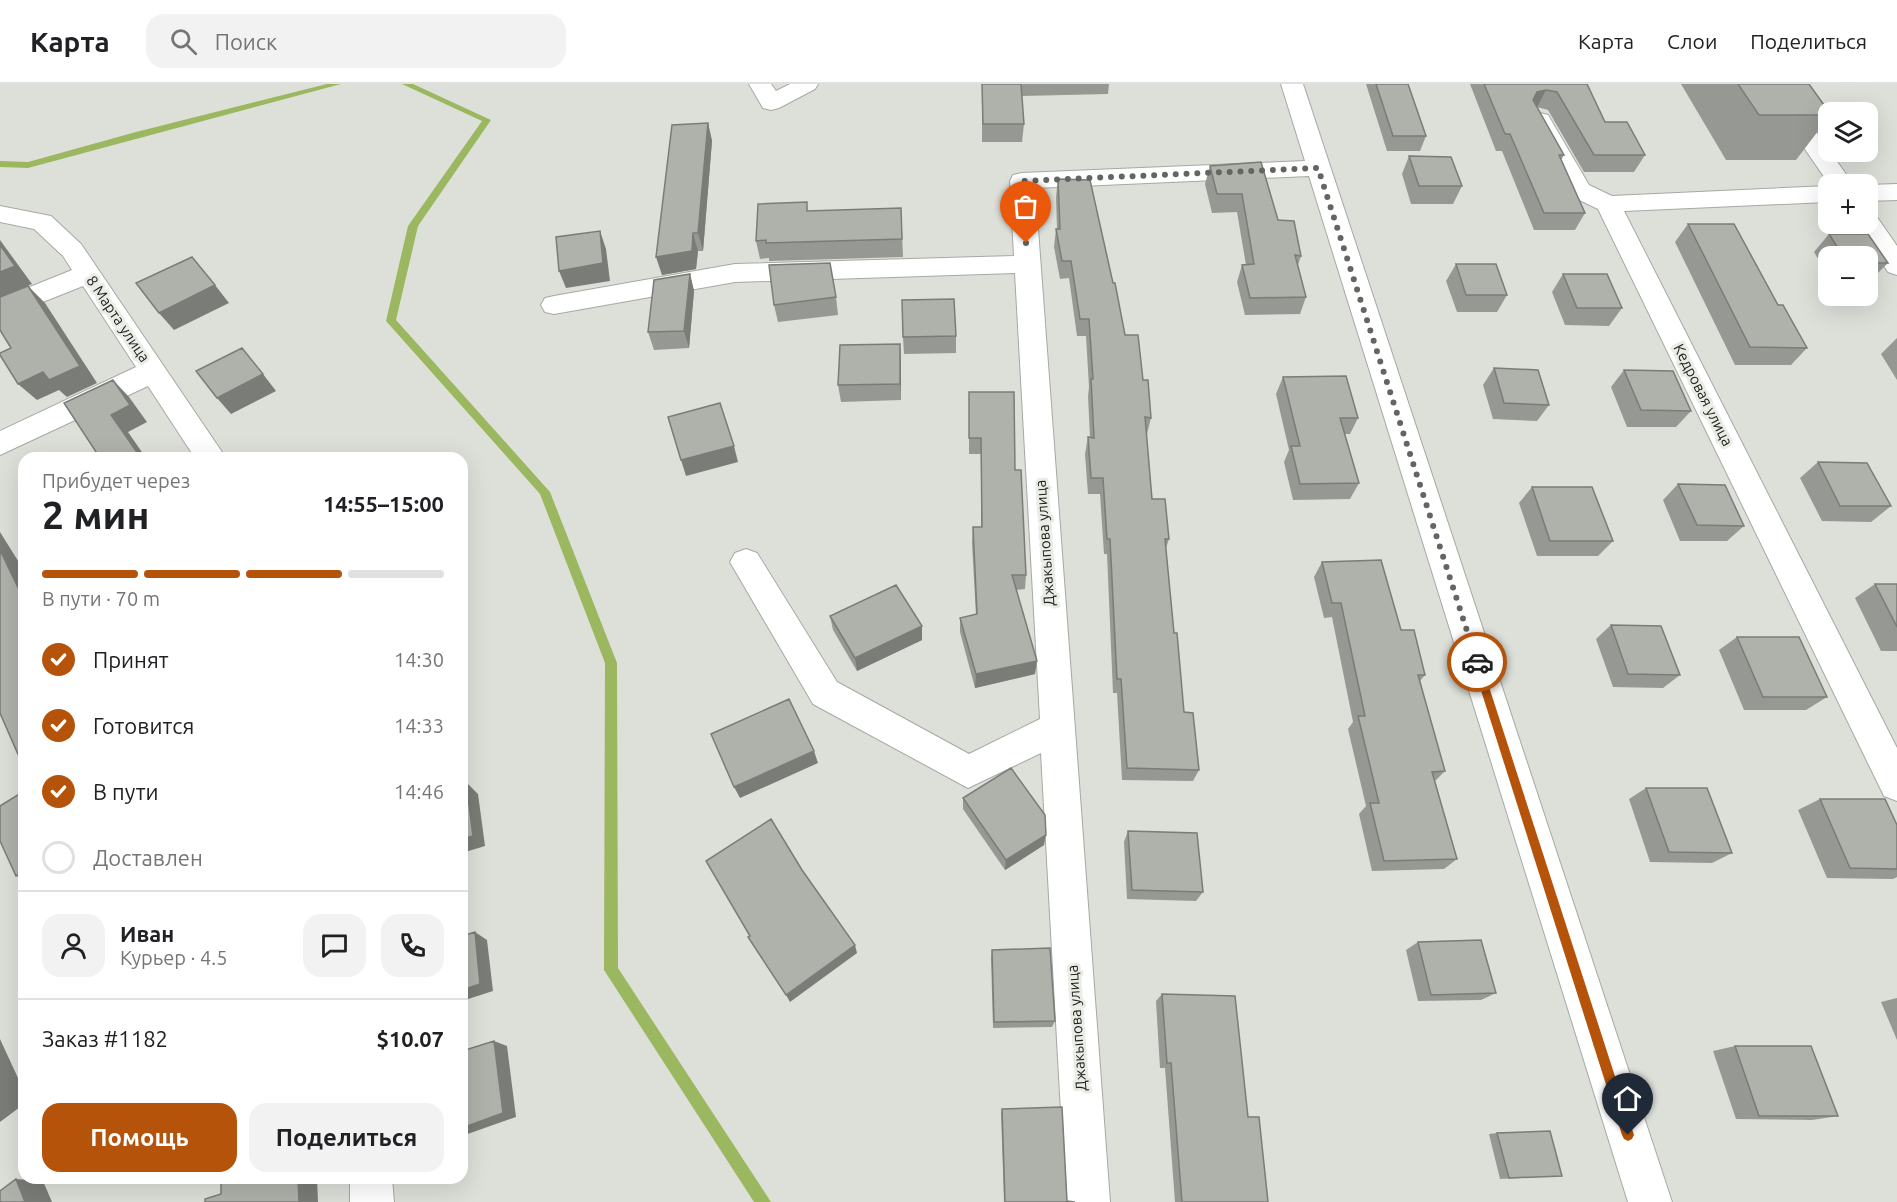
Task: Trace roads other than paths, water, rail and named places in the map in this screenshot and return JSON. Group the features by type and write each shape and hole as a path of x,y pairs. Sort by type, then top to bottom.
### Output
{"street":[{"path":"766,94 807,84"},
{"path":"1292,84 1650,1202"},
{"path":"1771,84 1833,174"},
{"path":"1538,116 1580,190 1608,204 1818,194"},
{"name":"Джакыпова улица","path":"1088,1202 1022,181 1318,168"},
{"path":"1878,193 1897,192"},
{"name":"Кедровая улица","path":"1608,204 1897,784"},
{"name":"8 Марта улица","path":"0,214 42,222 72,250 207,452"},
{"path":"1875,234 1897,266"},
{"path":"554,305 735,273 1027,264"},
{"path":"0,310 88,274"},
{"path":"0,444 153,371"},
{"path":"746,562 825,693 968,772 1057,728"},
{"path":"371,1184 372,1202"}],"waterway":[{"path":"0,164 28,165 139,134 337,84"},
{"path":"406,84 487,120 413,226 391,321 545,492 611,663 611,970 763,1202"}]}
